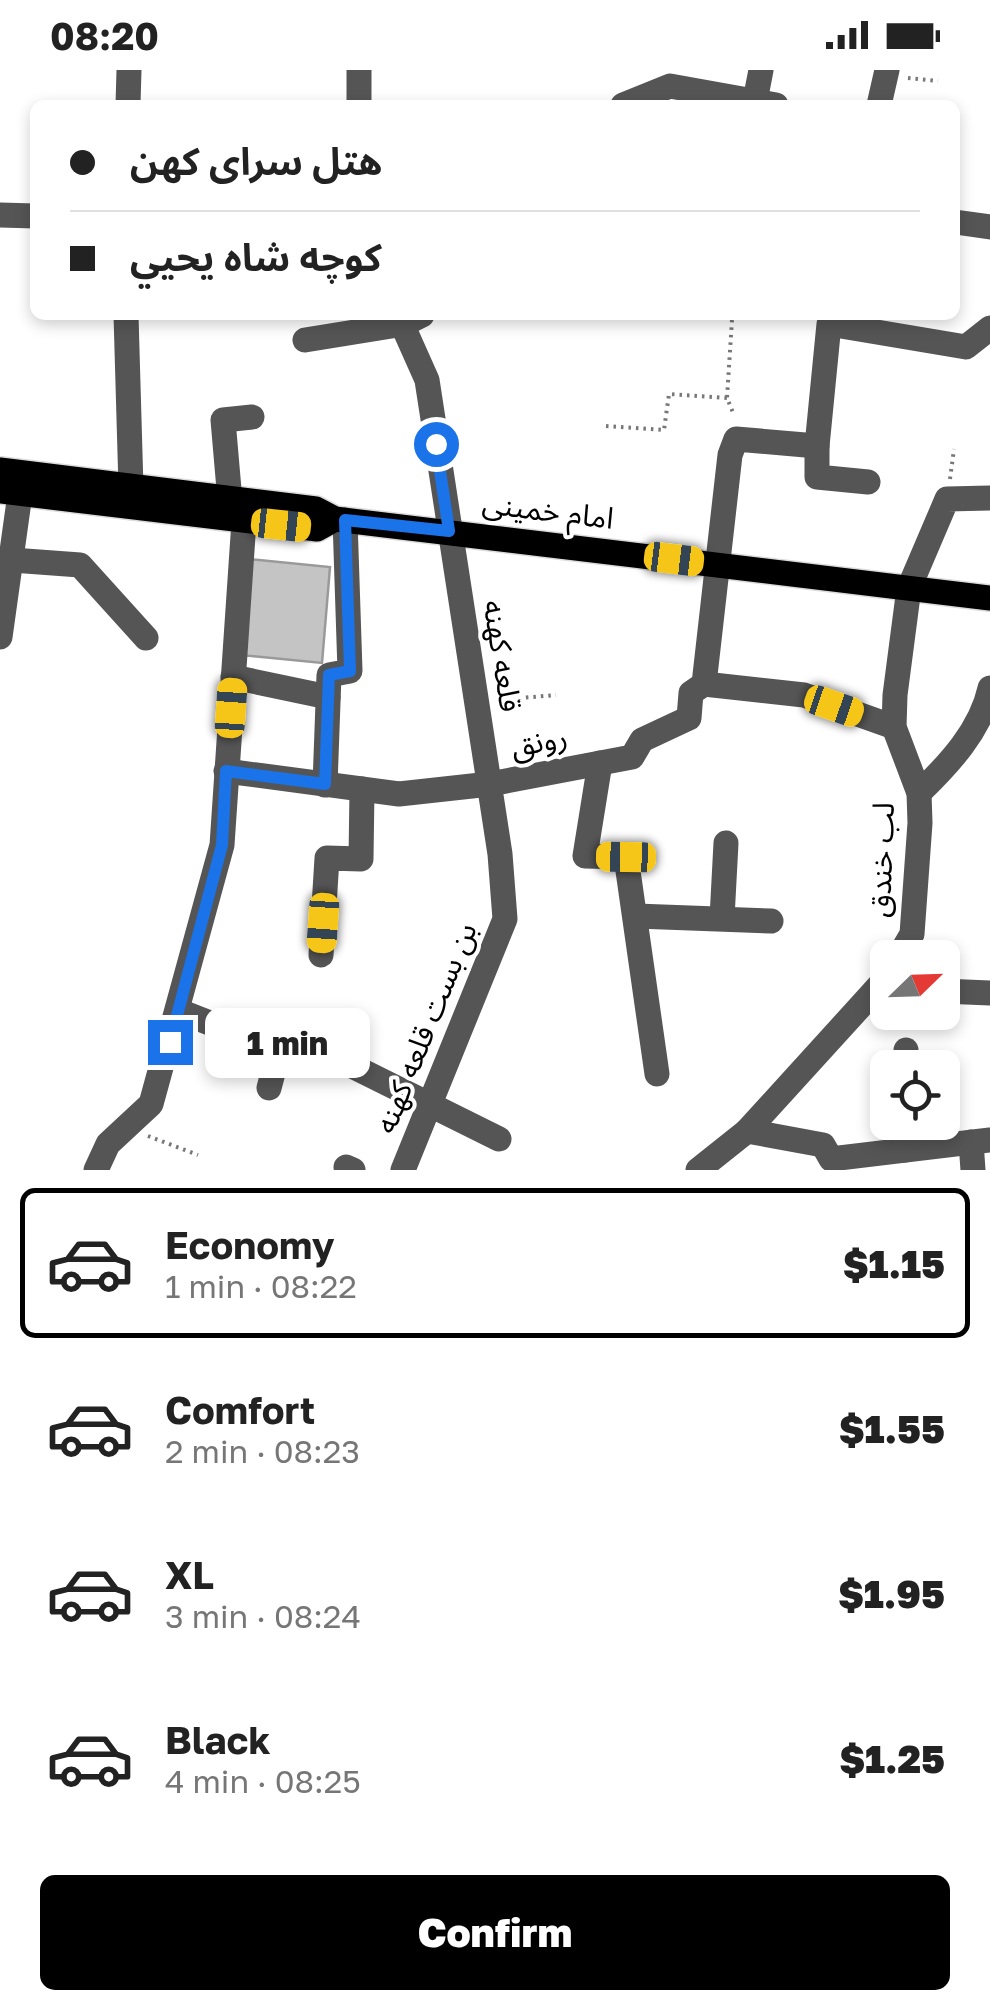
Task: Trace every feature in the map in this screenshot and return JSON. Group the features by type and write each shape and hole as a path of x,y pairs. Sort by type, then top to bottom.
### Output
{"main road":[{"name":"امام خمینی","path":"11,482 131,488 237,511"},
{"name":"امام خمینی","path":"11,482 237,511 316,509 340,520 990,598"}],"street":[{"path":"128,100 129,70"},
{"path":"359,70 359,100"},
{"path":"761,70 766,100"},
{"path":"880,100 886,73"},
{"path":"635,100 670,86 749,100"},
{"path":"0,215 30,216"},
{"path":"960,223 990,227"},
{"path":"126,320 131,488"},
{"path":"304,340 399,320"},
{"name":"قلعه کهنه","path":"409,320 428,380 490,787"},
{"path":"868,482 817,477 829,324 966,346 990,328"},
{"path":"96,1170 108,1144 129,1129 151,1104 222,845 233,677 237,511 223,420 252,417"},
{"path":"736,439 817,446"},
{"name":"رونق","path":"226,771 399,794 490,787 632,757 642,740 689,718 691,693 704,684 730,455 736,439"},
{"path":"0,637 12,560 11,482"},
{"path":"947,498 990,498"},
{"name":"لب خندق","path":"908,940 912,934 919,793 894,726 910,588 947,498"},
{"path":"325,784 329,675 350,671 340,520"},
{"path":"12,560 80,565 146,638"},
{"path":"233,677 328,697"},
{"path":"704,684 804,695 894,726"},
{"path":"919,793 983,727 990,688"},
{"path":"600,763 585,856 626,857 657,1074"},
{"name":"بن بست قلعه کهنه","path":"403,1170 505,920 490,787"},
{"path":"320,955 327,858 362,859 362,789"},
{"path":"722,918 726,843"},
{"path":"636,916 771,922"},
{"path":"960,992 990,993"},
{"path":"698,1170 734,1150 870,1000"},
{"path":"179,1011 279,1050 269,1088"},
{"path":"334,1057 499,1139"},
{"path":"905,1140 905,1150"},
{"path":"734,1150 822,1145 831,1164 981,1141 973,1170"}],"path":[{"path":"886,73 938,82"},
{"path":"732,320 727,398 736,420 736,439"},
{"path":"606,426 664,430 669,394 727,398"},
{"path":"947,498 954,449"},
{"path":"477,702 556,695"},
{"path":"129,1129 198,1155"}],"building":[{"path":"248,559 330,567 322,663 240,655"}],"route":[{"path":"170,1042 222,845 226,771 325,784 329,675 350,671 345,520 449,531 436,444"}]}
